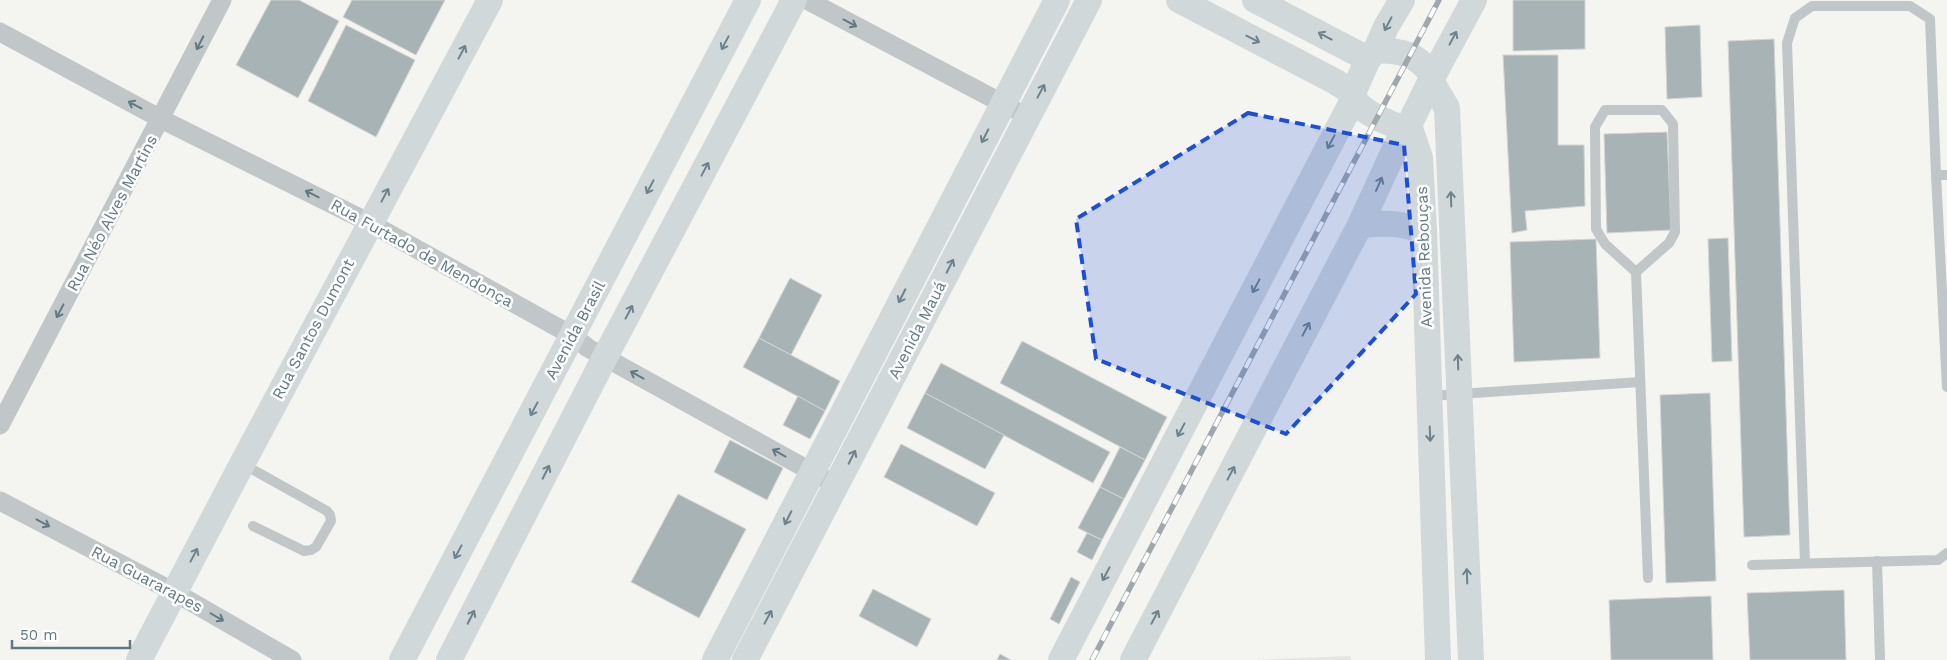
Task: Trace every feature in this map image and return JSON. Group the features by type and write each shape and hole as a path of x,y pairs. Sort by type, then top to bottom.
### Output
{"main road":[{"name":"Rua Santos Dumont","path":"139,660 490,0"},
{"name":"Avenida Brasil","path":"402,660 748,0"},
{"path":"449,660 605,357 794,0"},
{"name":"Avenida Mauá","path":"715,660 1056,0"},
{"name":"Avenida Mauá","path":"746,660 1089,0"},
{"path":"1179,0 1336,82 1379,118 1402,126"},
{"path":"1230,27 1244,0"},
{"name":"Avenida Rebouças","path":"1255,0 1377,53 1404,52 1418,59 1430,74 1447,108 1471,660"},
{"path":"1061,660 1356,99 1377,53 1386,27 1402,0"},
{"path":"1132,660 1360,225 1402,126 1474,0"},
{"name":"Avenida Rebouças","path":"1402,126 1420,158 1438,660"},
{"path":"1360,225 1389,223 1406,225 1424,231"},
{"path":"1436,616 1469,614"}],"street":[{"name":"Rua Néo Alves Martins","path":"0,425 162,119 222,0"},
{"path":"806,0 1028,116"},
{"name":"Rua Furtado de Mendonça","path":"0,32 162,119 370,223 572,336 588,348 837,485"},
{"name":"Rua Guararapes","path":"0,501 174,592 292,660"}],"lane":[{"path":"1805,563 1787,43 1795,18 1812,6 1910,6 1930,19 1936,175 1943,244 1947,387"},
{"path":"1636,272 1669,243 1675,232 1673,124 1662,110 1605,110 1595,127 1596,229 1605,244 1636,272 1648,578"},
{"path":"1936,175 1947,175"},
{"path":"1429,396 1640,382"},
{"path":"242,464 327,511 331,521 316,547 304,551 253,526"},
{"path":"1752,565 1938,560 1947,553"},
{"path":"1877,561 1880,660"}],"highlighted area":[{"path":"1248,113 1404,145 1416,294 1286,434 1096,359 1076,219"}],"shaded area":[{"path":"1350,656 1351,660 1255,660"}],"building":[{"path":"271,0 299,0 339,21 298,98 236,65"},
{"path":"352,0 445,0 416,55 343,17"},
{"path":"1513,0 1585,0 1585,49 1513,51"},
{"path":"346,25 415,60 376,137 308,101"},
{"path":"1700,25 1702,97 1667,99 1665,27"},
{"path":"1774,39 1790,535 1744,537 1728,41"},
{"path":"1503,55 1558,55 1558,145 1584,145 1585,206 1525,211 1527,230 1512,233"},
{"path":"1667,132 1671,230 1607,233 1604,134"},
{"path":"1728,238 1732,361 1712,362 1708,239"},
{"path":"1596,239 1600,358 1514,362 1510,242"},
{"path":"790,278 822,295 791,355 759,338"},
{"path":"759,338 840,381 825,411 743,367"},
{"path":"1022,341 1167,417 1145,460 1000,383"},
{"path":"941,363 1110,452 1093,483 925,393"},
{"path":"925,393 1004,435 985,469 907,428"},
{"path":"1710,393 1716,581 1666,583 1660,395"},
{"path":"798,396 825,411 810,439 783,425"},
{"path":"730,440 783,468 767,500 714,472"},
{"path":"901,444 995,493 977,526 884,477"},
{"path":"1120,447 1145,460 1124,499 1100,487"},
{"path":"1100,487 1124,499 1102,540 1078,528"},
{"path":"678,494 746,529 699,618 631,582"},
{"path":"1087,533 1102,540 1092,560 1077,552"},
{"path":"1071,577 1080,582 1059,624 1050,619"},
{"path":"873,589 931,619 917,647 859,616"},
{"path":"1844,590 1846,660 1750,660 1747,593"},
{"path":"1711,596 1713,660 1611,660 1609,600"},
{"path":"1000,654 1011,660 997,660"}],"railway":[{"path":"1092,660 1439,0"}]}
